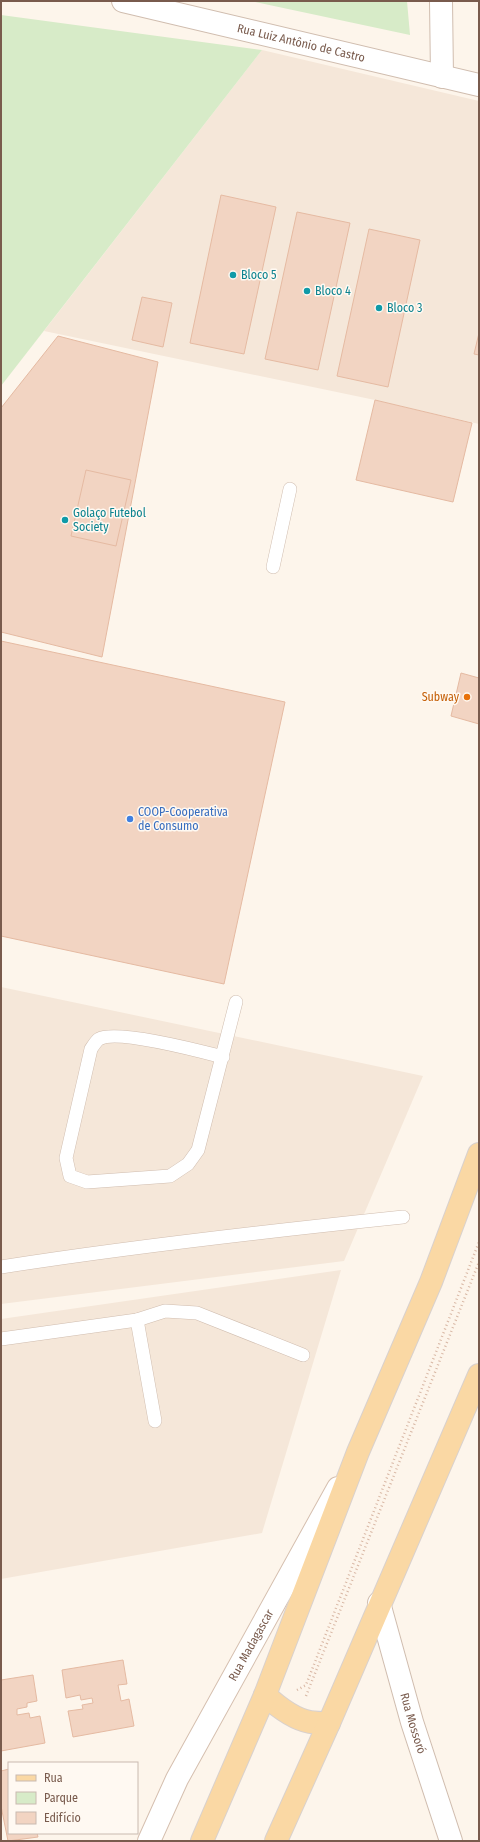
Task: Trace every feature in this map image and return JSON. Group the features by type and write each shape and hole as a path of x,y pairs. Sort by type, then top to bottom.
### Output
{"main road":[{"path":"202,1841 270,1700 358,1452 431,1282 479,1154"},
{"path":"276,1841 329,1723 379,1603 479,1375"},
{"path":"270,1700 296,1717 310,1722 329,1723"}],"street":[{"name":"Rua Luiz Antônio de Castro","path":"123,1 479,85"},
{"path":"441,1 442,77"},
{"name":"Rua Madagascar","path":"148,1841 177,1779 311,1534 358,1452"},
{"name":"Rua Mossoró","path":"379,1603 412,1722 451,1841"}],"lane":[{"path":"273,568 290,489"},
{"path":"222,1057 157,1041 107,1036 98,1039 91,1049 66,1158 70,1176 87,1182 170,1176 188,1164 198,1150 222,1057 236,1002"},
{"path":"1,1267 57,1258 275,1230 403,1217"},
{"path":"1,1339 137,1320 165,1311 197,1313 303,1356"},
{"path":"137,1320 155,1421"}],"path":[{"path":"270,1700 306,1685 479,1242"},
{"path":"296,1717 311,1687 479,1262"}],"shaded area":[{"path":"262,50 479,101 479,424 375,400 44,331"},
{"path":"1,987 423,1076 344,1261 1,1304"},
{"path":"341,1270 262,1533 1,1579 1,1319"}],"green space":[{"path":"251,1 407,1 410,35"},
{"path":"1,15 262,50 1,386"}],"building":[{"name":"Bloco 5","path":"221,195 276,207 244,354 190,343"},
{"name":"Bloco 4","path":"297,212 350,223 318,370 265,359"},
{"name":"Bloco 3","path":"369,229 420,240 388,387 337,376"},
{"path":"142,297 172,303 163,347 132,340"},
{"path":"479,333 479,355 474,354"},
{"name":"Golaço Futebol Society","path":"58,336 158,362 102,657 1,632 1,408"},
{"path":"375,400 472,423 453,502 356,480"},
{"path":"86,470 131,480 116,546 71,536"},
{"name":"COOP-Cooperativa de Consumo","path":"1,641 285,702 224,984 1,936"},
{"name":"Subway","path":"461,673 479,678 479,724 451,716"},
{"path":"123,1660 127,1684 118,1685 121,1701 129,1699 134,1726 73,1737 68,1711 83,1709 82,1705 93,1703 92,1698 81,1700 80,1695 66,1698 62,1670"},
{"path":"33,1675 37,1701 27,1703 27,1707 17,1709 17,1715 29,1713 30,1718 40,1716 45,1743 1,1751 1,1680"},
{"path":"8,1769 8,1834 37,1834 38,1837 8,1841 1,1806 1,1771"}],"place":[{"name":"Bloco 5","path":"233,275"},
{"name":"Bloco 4","path":"307,291"},
{"name":"Bloco 3","path":"379,308"},
{"name":"Golaço Futebol Society","path":"65,520"},
{"name":"Subway","path":"467,697"},
{"name":"COOP-Cooperativa de Consumo","path":"130,819"}]}
